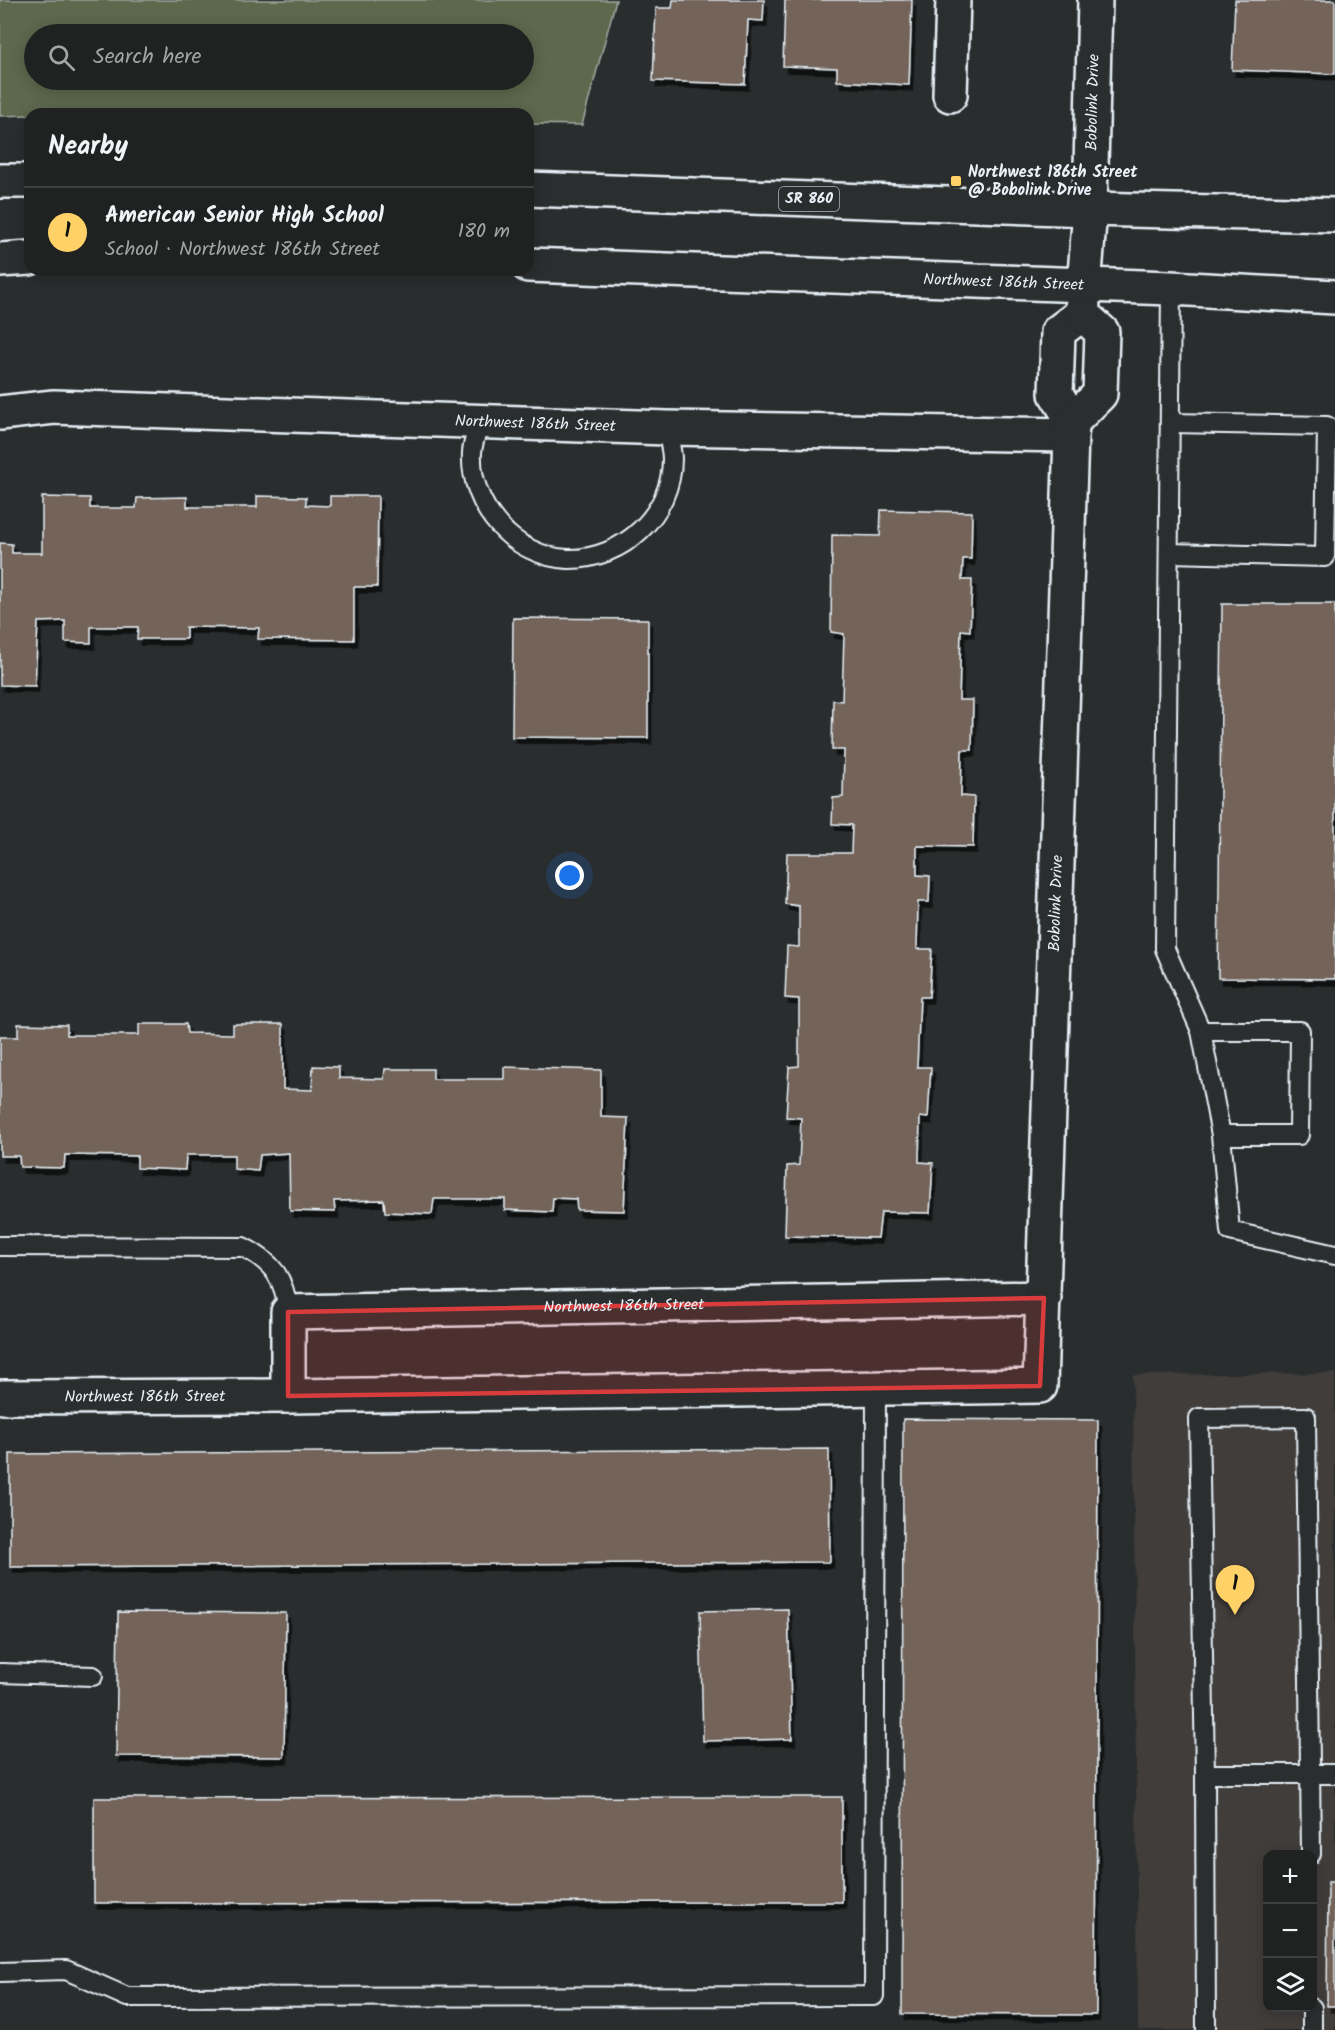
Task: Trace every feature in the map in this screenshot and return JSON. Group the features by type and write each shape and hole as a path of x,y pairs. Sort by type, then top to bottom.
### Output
{"street":[{"path":"950,95 953,0"},
{"name":"Bobolink Drive","path":"1083,300 1090,209 1095,0"},
{"path":"0,181 24,180"},
{"name":"SR 860","path":"534,189 1090,209 1335,215"},
{"path":"0,260 24,258"},
{"name":"Northwest 186th Street","path":"534,265 1083,300 1171,288 1335,297"},
{"path":"1083,300 1102,332 1100,394 1072,428 1056,394 1058,332 1083,300"},
{"name":"Northwest 186th Street","path":"0,413 54,407 667,428 1072,428"},
{"name":"Bobolink Drive","path":"1040,1386 1072,428"},
{"name":"Northwest 186th Street","path":"288,1312 1044,1298"},
{"path":"288,1312 288,1396"},
{"name":"Northwest 186th Street","path":"1,1390 288,1396 1040,1386"}],"lane":[{"path":"1171,288 1165,949 1200,1031 1221,1135 1230,1231 1335,1255"},
{"path":"480,421 472,452 475,484 488,513 509,537 537,553 568,559 601,554 629,541 652,519 667,490 672,459 667,428"},
{"path":"1169,553 1330,557 1327,426 1170,423"},
{"path":"1200,1031 1300,1031 1299,1135 1221,1135"},
{"path":"0,1246 243,1247 262,1257 277,1272 286,1290 288,1312"},
{"path":"0,1972 66,1970 127,1997 874,1996 876,1388"},
{"path":"1206,2030 1205,1774 1199,1418 1306,1417 1311,1850"},
{"path":"0,1672 93,1676"},
{"path":"1205,1774 1335,1774"},
{"path":"1312,2012 1312,2030"}],"highlighted area":[{"path":"1044,1298 1040,1386 288,1396 288,1312"}],"shaded area":[{"path":"1335,1373 1335,2030 1138,2030 1133,1375"}],"green space":[{"path":"0,0 616,0 582,125 534,124 534,108 24,108 24,115 0,116"}],"building":[{"path":"673,0 764,0 763,21 748,20 745,84 653,81 656,8 672,8"},
{"path":"785,0 912,0 909,85 837,81 837,68 783,66"},
{"path":"1235,0 1335,0 1335,74 1232,70"},
{"path":"257,496 306,497 306,505 330,506 330,496 378,496 377,587 354,587 354,640 258,639 259,628 186,627 186,639 137,639 138,627 91,627 91,643 65,642 65,621 38,622 35,686 0,685 0,543 12,544 12,553 42,553 42,497 90,498 90,508 136,508 137,498 187,497 187,507 257,507"},
{"path":"881,510 972,512 971,559 963,559 962,580 972,580 970,631 961,630 959,700 973,700 972,750 962,750 961,796 974,797 973,847 917,846 917,875 930,876 929,902 918,902 917,949 932,949 929,997 920,997 917,1067 931,1067 928,1118 920,1117 919,1162 933,1163 930,1213 881,1212 878,1238 785,1236 787,1166 799,1165 801,1118 786,1117 789,1067 799,1066 799,999 785,998 787,946 799,947 799,906 785,904 787,853 851,853 852,825 832,824 833,798 843,797 844,750 832,750 833,700 842,701 844,634 831,632 832,535 880,536"},
{"path":"1222,604 1335,604 1335,979 1218,978"},
{"path":"513,618 648,619 648,738 512,737"},
{"path":"18,1024 67,1025 67,1035 139,1035 139,1024 186,1024 187,1033 233,1034 233,1024 283,1024 283,1089 312,1090 313,1066 339,1067 339,1078 384,1079 385,1069 433,1069 433,1079 504,1079 504,1067 601,1070 601,1117 628,1118 624,1211 577,1210 576,1199 553,1198 552,1212 505,1210 505,1199 434,1199 432,1214 385,1212 384,1200 334,1201 335,1212 290,1211 289,1153 260,1155 258,1171 234,1169 234,1155 186,1155 185,1170 137,1168 137,1156 65,1155 64,1168 20,1167 19,1156 0,1156 0,1037 18,1037"},
{"path":"903,1419 1098,1420 1096,2015 902,2014"},
{"path":"829,1449 830,1562 10,1567 10,1454"},
{"path":"788,1609 792,1739 703,1741 700,1611"},
{"path":"118,1612 286,1613 284,1757 116,1756"},
{"path":"842,1797 842,1902 94,1903 94,1798"},
{"path":"1328,1882 1335,1882 1335,2006 1327,2006"}],"place":[{"name":"Northwest 186th Street @ Bobolink Drive","path":"956,181"},
{"name":"American Senior High School","path":"1235,1615"}]}
